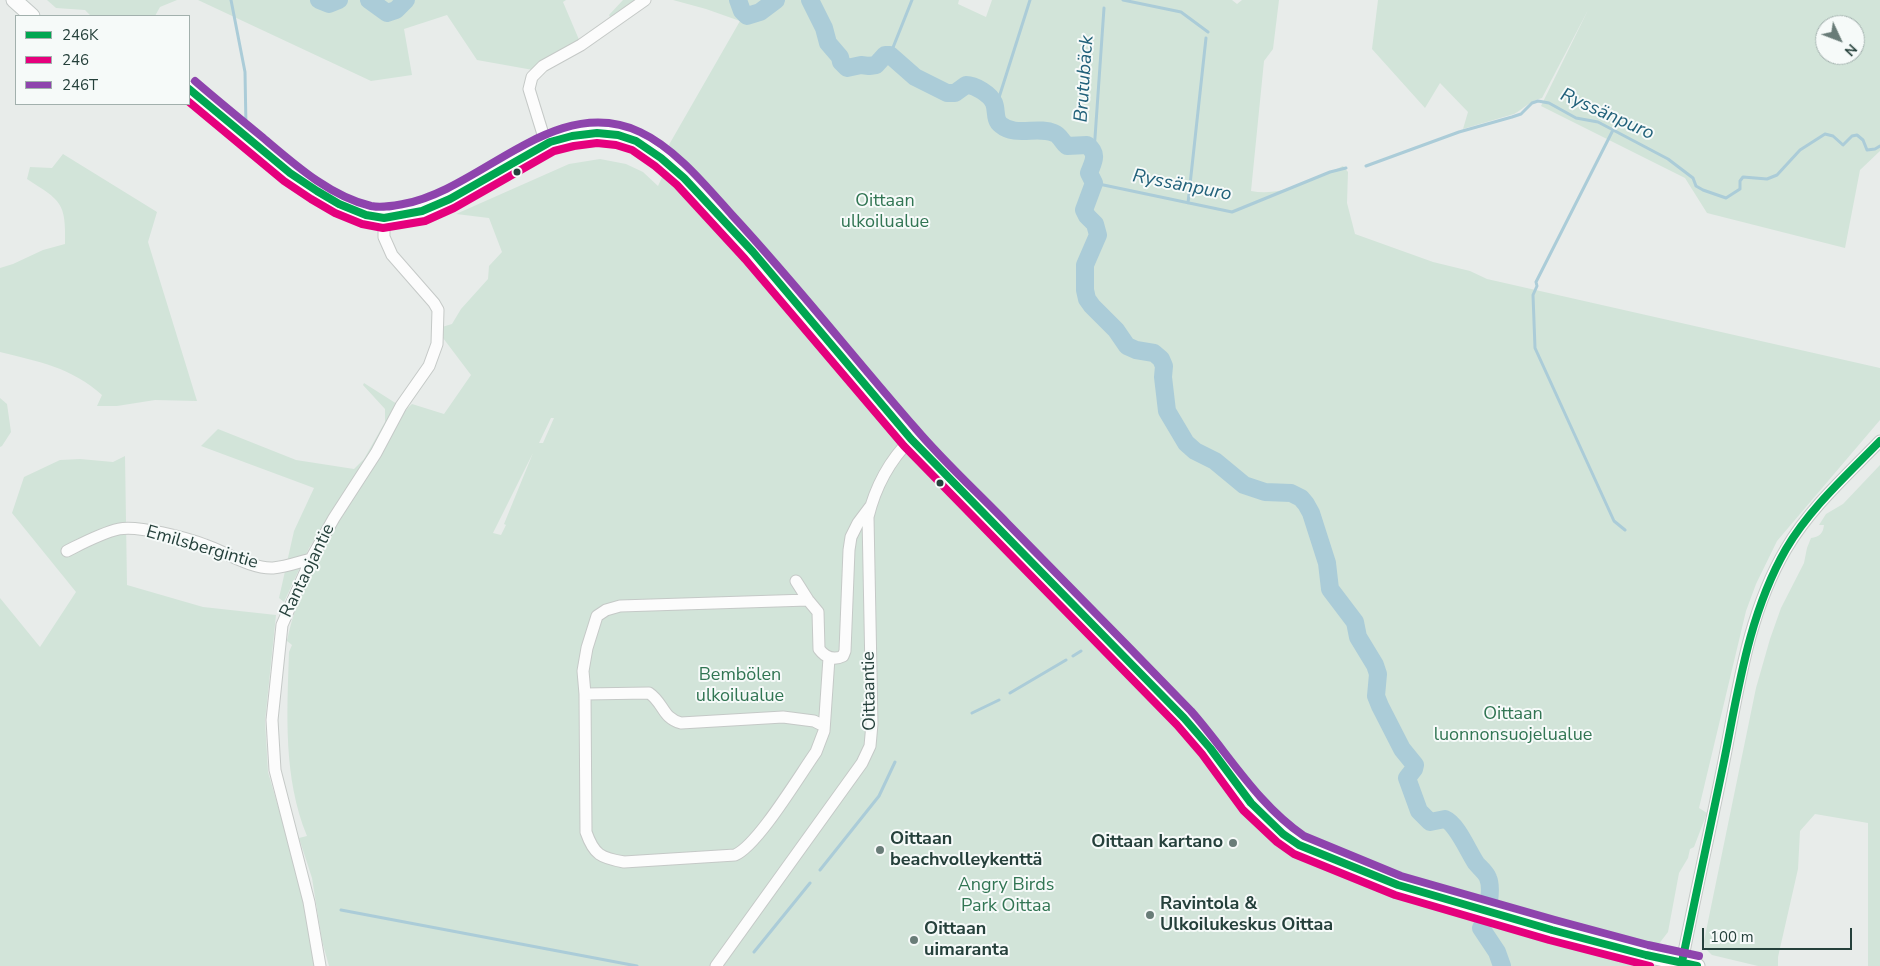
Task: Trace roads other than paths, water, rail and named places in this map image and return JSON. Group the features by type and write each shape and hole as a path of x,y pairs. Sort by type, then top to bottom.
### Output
{"main road":[{"path":"14,0 31,15"},
{"path":"190,90 290,172 317,191 339,204 366,215 384,218 422,211 450,199 546,144 572,136 588,134 618,135 636,141 661,158 689,184 753,252 911,439 1184,718 1210,748 1251,803 1288,837 1314,852 1398,885 1552,930 1646,955 1697,966"}],"street":[{"path":"546,144 529,89 532,77 543,66 581,45 645,0"},
{"name":"Rantaojantie","path":"320,966 309,902 275,770 272,720 282,625 311,559 334,518 376,453 401,406 429,366 437,344 438,310 392,255 384,237 384,218"},
{"name":"Oittaantie","path":"716,966 862,763 870,746 872,724 868,517 888,469 901,449 911,439"},
{"path":"1682,962 1739,685 1754,619 1762,595 1786,548 1796,534 1832,490 1880,441"},
{"path":"796,581 818,612 819,649 829,658 838,659 843,656 845,651 851,537 858,523 871,506"},
{"name":"Emilsbergintie","path":"67,551 88,540 120,529 142,530 182,538 244,562 272,568 311,559"},
{"path":"808,600 620,606 606,610 597,616 587,648 583,671 585,694 586,832 590,844 599,855 608,860 624,862 734,855 742,852 758,835 821,742 829,658"},
{"path":"585,694 649,693 658,701 668,717 673,721 681,723 783,717 814,721 824,726"}],"waterway":[{"path":"231,0 245,72 246,127"},
{"path":"319,0 329,4 339,0"},
{"path":"369,0 387,13 396,10 406,0"},
{"path":"738,0 742,11 747,16 760,12 776,0"},
{"path":"810,0 824,28 828,43 847,68 861,65 876,65 885,55 890,55 915,77 947,93 955,93 966,85 982,91 992,100 997,120 1007,129 1048,131 1058,135 1067,146 1087,145 1091,148 1094,158 1089,173 1094,183 1084,210 1095,224 1098,235 1085,265 1087,299 1116,330 1127,346 1136,350 1154,353 1161,359 1164,366 1163,377 1167,411 1186,443 1195,451 1215,461 1244,485 1265,492 1291,493 1301,498 1306,504 1311,513 1327,563 1330,589 1355,622 1358,637 1375,665 1378,674 1376,696 1380,706 1402,749 1415,765 1407,778 1419,811 1430,822 1445,819 1454,826 1476,863 1487,876 1490,887 1489,901"},
{"path":"890,55 912,0"},
{"name":"Brutubäck","path":"995,110 1030,0"},
{"path":"1123,0 1181,12 1208,32"},
{"name":"Brutubäck","path":"1094,152 1104,8"},
{"path":"1188,203 1206,38"},
{"name":"Ryssänpuro","path":"1366,166 1459,132 1521,114 1532,103 1538,101 1549,103 1576,118 1598,122 1668,159 1693,178 1696,186 1726,198 1740,189 1740,181 1743,177 1767,179 1777,175 1800,150 1825,134 1833,136 1843,145 1852,136 1857,135 1863,140 1867,150 1880,146"},
{"path":"1613,130 1536,282 1537,286 1533,295 1535,348 1614,521 1625,530"},
{"name":"Ryssänpuro","path":"1094,183 1232,212 1330,172 1346,168"},
{"path":"1073,656 1081,651"},
{"path":"1010,693 1066,660"},
{"path":"972,713 999,700"},
{"path":"820,870 879,796 895,762"},
{"path":"754,952 810,883"},
{"path":"341,910 637,966"},
{"path":"1481,928 1497,952 1502,966"}],"place":[{"name":"Oittaan kartano","path":"1233,843"},
{"name":"Oittaan beachvolleykenttä","path":"880,850"},
{"name":"Ravintola & Ulkoilukeskus Oittaa","path":"1150,915"},
{"name":"Oittaan uimaranta","path":"914,940"}],"park label":[{"name":"Oittaan ulkoilualue","path":"885,212"},
{"name":"Bembölen ulkoilualue","path":"740,686"},
{"name":"Oittaan luonnonsuojelualue","path":"1513,725"},
{"name":"Angry Birds Park Oittaa","path":"1006,896"}]}
